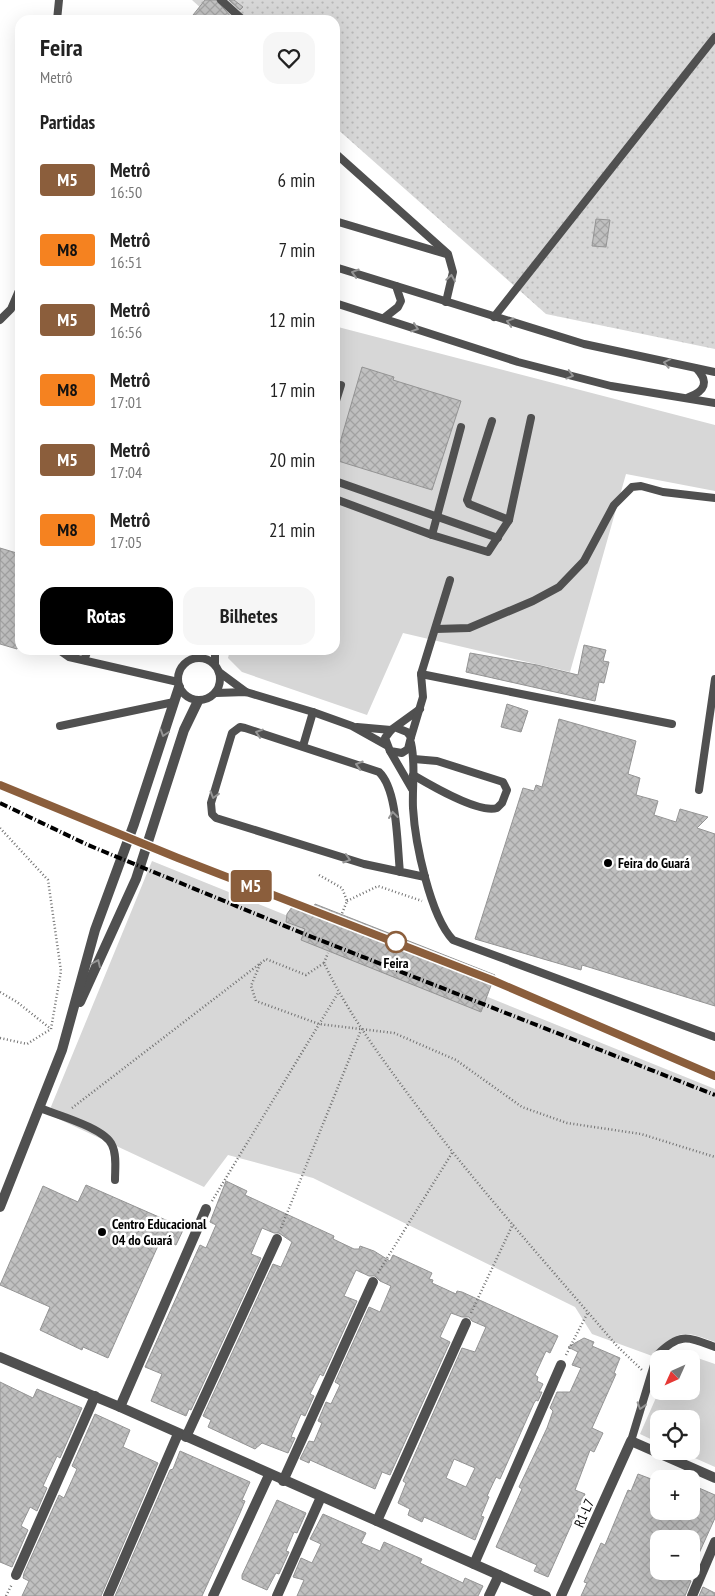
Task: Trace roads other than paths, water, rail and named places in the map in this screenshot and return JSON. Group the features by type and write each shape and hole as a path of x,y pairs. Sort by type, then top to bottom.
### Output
{"street":[{"path":"0,1207 40,1108 70,1024 95,930 134,824 174,702 178,684"},
{"path":"70,1024 136,880 184,730 198,701"},
{"path":"120,1407 206,1209"},
{"path":"108,1596 182,1436 277,1239"},
{"path":"283,1481 373,1282"},
{"path":"377,1521 466,1323"},
{"path":"0,1357 95,1396 269,1475 546,1596"},
{"path":"474,1564 561,1365"},
{"path":"16,1575 95,1396"},
{"path":"631,1441 715,1478"},
{"name":"R1-L7","path":"561,1596 631,1441"},
{"path":"213,1596 269,1475"},
{"path":"277,1596 321,1497"},
{"path":"692,1596 715,1542"},
{"path":"489,1596 499,1575"}],"lane":[{"path":"58,15 59,0"},
{"path":"221,0 238,15"},
{"path":"494,317 715,37"},
{"path":"340,157 448,254 453,272 446,302"},
{"path":"340,222 448,254"},
{"path":"340,269 592,346 715,372"},
{"path":"384,318 398,307 401,301 396,286"},
{"path":"0,320 11,310 15,300"},
{"path":"340,304 545,369 611,386 715,403"},
{"path":"688,398 698,394 705,386 705,380 697,368"},
{"path":"340,501 432,535 488,552 509,520 531,418"},
{"path":"492,421 467,500 469,504 509,520"},
{"path":"432,535 460,427"},
{"path":"340,483 498,538"},
{"path":"436,629 469,628 533,601 559,587 584,561 614,505 632,487 641,486 664,492 715,498"},
{"path":"348,503 354,487"},
{"path":"216,693 246,692 314,712 352,726 388,748 402,753 408,749 420,708 423,697 421,674 450,580"},
{"path":"66,655 178,684"},
{"path":"84,660 86,655"},
{"path":"194,655 180,669 178,684 184,694 198,701 208,699 216,693 220,684 220,672"},
{"path":"215,655 215,664"},
{"path":"189,660 207,659 215,664 220,672 246,692"},
{"path":"421,674 672,724"},
{"path":"700,790 715,679"},
{"path":"60,726 174,702"},
{"path":"412,789 388,748 385,738 420,708"},
{"path":"303,746 314,712"},
{"path":"352,726 394,729 407,732 411,740 414,759 413,810 425,877 434,905 448,934 461,945 715,1037"},
{"path":"400,872 391,796 382,775 374,769 245,728 236,729 232,733 211,803 212,814 223,821 364,864 400,872 425,877"},
{"path":"413,775 436,789 484,808 497,808 502,803 507,790 503,782 437,761 414,759"},
{"path":"40,1108 96,1131 108,1139 114,1151 115,1180"},
{"path":"631,1441 657,1355 676,1340 689,1338 715,1347"}],"railway":[{"path":"0,785 178,858 492,980 715,1076"},
{"path":"0,803 88,845 302,933 715,1095"}],"metro line":[{"name":"M5","path":"0,785 97,823 178,858 492,980 715,1076"}],"place":[{"name":"Feira do Guará","path":"608,863"},
{"name":"Feira","path":"396,942"},
{"name":"Centro Educacional 04 do Guará","path":"102,1232"}]}
